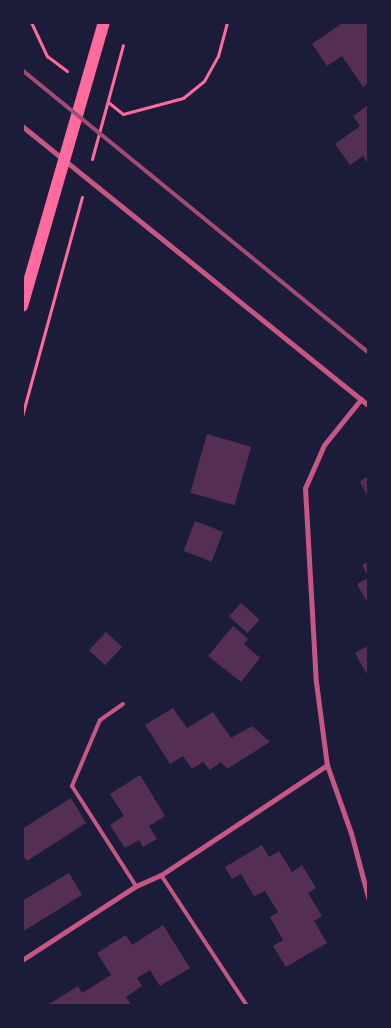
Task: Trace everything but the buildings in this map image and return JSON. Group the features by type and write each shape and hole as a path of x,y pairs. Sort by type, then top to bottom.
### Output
{"main road":[{"path":"22,306 104,22"}],"street":[{"path":"22,126 368,405"},
{"path":"361,399 324,445 305,488 316,682 327,765 351,833 368,897"},
{"path":"22,960 136,886 161,876 327,765"}],"lane":[{"path":"123,704 100,720 72,786 136,886"},
{"path":"161,876 247,1006"}],"path":[{"path":"144,110 183,98 204,81 218,56 227,22"},
{"path":"22,416 41,349"}],"railway":[{"path":"22,70 368,352"}]}
